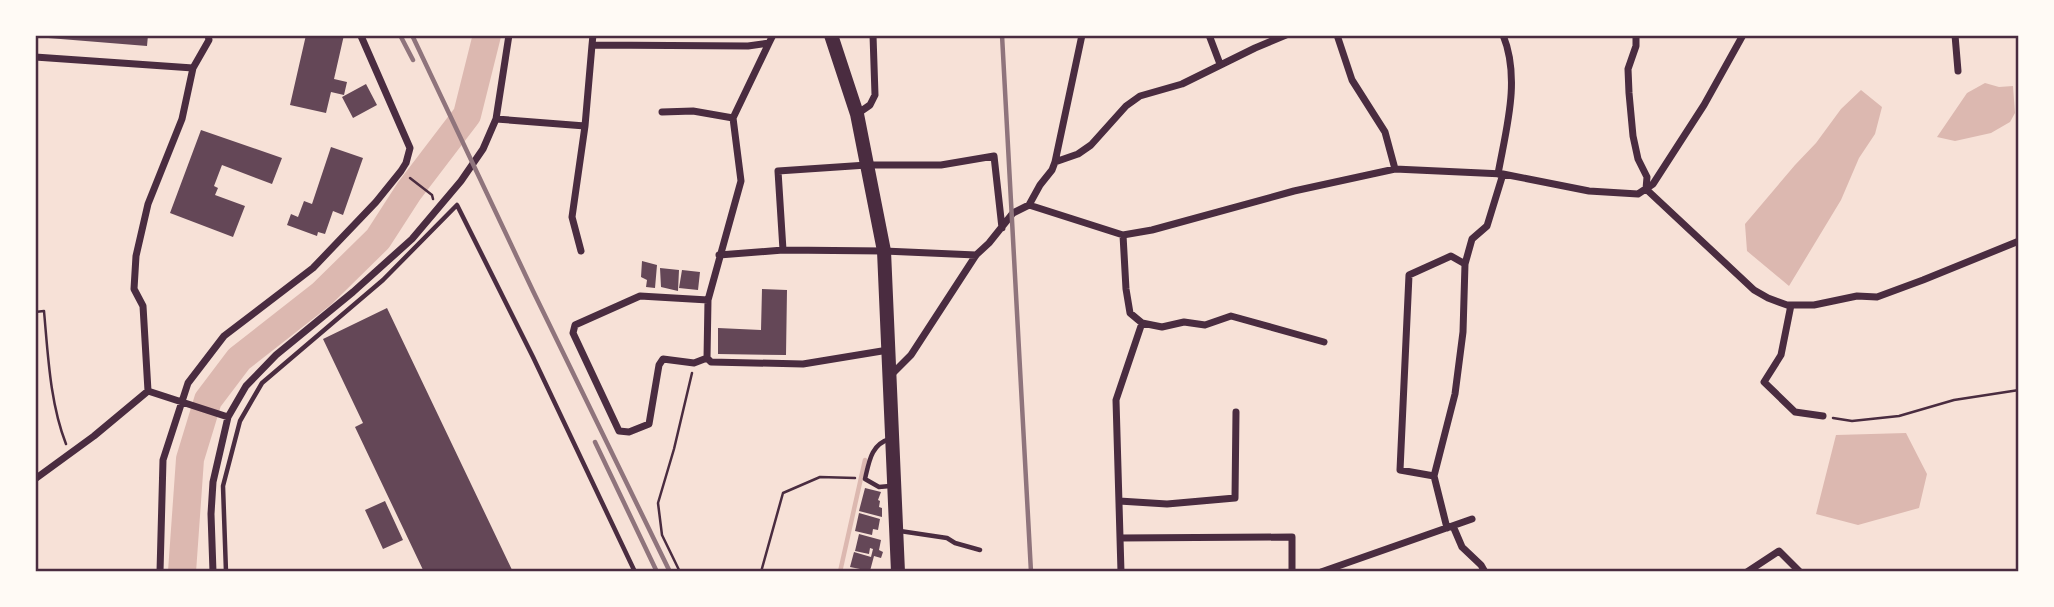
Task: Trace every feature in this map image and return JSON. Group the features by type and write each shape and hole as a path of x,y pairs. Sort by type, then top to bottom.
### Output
{"highway":[{"path":"831,35 857,114 884,251 898,572"}],"street":[{"path":"148,391 143,306 134,289 136,256 148,204 182,119 193,68 209,40 208,35"},
{"path":"213,572 213,482 228,417 246,386 276,355 412,239 461,181 483,149 496,119 509,35"},
{"path":"581,251 572,217 585,126 593,35"},
{"path":"773,35 733,118 741,181 708,300 707,358 711,362 803,364 888,350"},
{"path":"857,114 870,104 875,95 873,35"},
{"path":"890,377 911,355 976,255 1013,213 1029,205 1052,170 1082,35"},
{"path":"1209,35 1220,64"},
{"path":"1055,162 1078,154 1091,145 1126,106 1140,96 1182,84 1286,35"},
{"path":"1338,35 1352,80 1385,132 1395,169"},
{"path":"1485,572 1462,547 1450,527 1434,476 1455,394 1463,332 1465,264 1472,239 1487,226 1501,174 1512,89 1508,47 1503,35"},
{"path":"1636,35 1636,46 1628,69 1629,93 1633,136 1647,177 1646,189"},
{"path":"1029,205 1123,235 1152,230 1294,191 1395,169 1501,174 1589,191 1638,194 1654,184 1704,105 1743,35"},
{"path":"1955,35 1958,71"},
{"path":"160,572 163,460 184,403 188,383 225,336 313,268 376,202 406,163 411,148 360,36"},
{"path":"592,45 748,46 769,43"},
{"path":"35,57 193,68"},
{"path":"662,112 693,111 733,118"},
{"path":"496,119 585,126"},
{"path":"783,250 778,171 867,165 941,165 994,156 1002,228"},
{"path":"1646,189 1754,290 1768,298 1791,305 1814,305 1857,296 1877,297 2019,241"},
{"path":"1123,235 1130,313 1142,323 1162,327 1184,321 1205,325 1231,316 1324,342"},
{"path":"719,255 783,250 976,255"},
{"path":"1434,476 1400,470 1409,275 1451,257 1465,264"},
{"path":"707,358 694,363 663,359 659,365 649,424 629,432 618,431 573,332 575,325 640,296 708,300"},
{"path":"1791,305 1781,355 1764,382 1796,412 1823,416"},
{"path":"1121,572 1116,400 1142,323"},
{"path":"148,391 228,417"},
{"path":"35,479 148,391"},
{"path":"1119,501 1167,504 1235,498 1236,411"},
{"path":"1321,572 1338,569 1472,519"},
{"path":"1120,538 1292,537 1292,572"},
{"path":"1747,572 1779,551 1800,572"}],"lane":[{"path":"226,572 223,486 240,421 262,383 383,280 457,205 533,356 635,572"},
{"path":"892,438 881,442 870,457 865,480 879,487 895,486"},
{"path":"897,530 947,538 980,550"}],"path":[{"path":"408,176 432,195"},
{"path":"35,312 44,311 58,425 70,454"},
{"path":"680,572 662,535 657,503 674,449 694,363"},
{"path":"1823,416 1852,421 1899,416 1954,400 2019,390"},
{"path":"761,572 783,493 820,477 859,478"}],"shaded area":[{"path":"1985,83 1999,87 2013,86 2015,113 2010,122 1991,133 1955,141 1937,137 1967,93"},
{"path":"1861,90 1882,107 1875,134 1859,158 1841,200 1789,286 1747,251 1745,224 1816,143 1841,109"},
{"path":"1906,433 1927,474 1919,508 1858,525 1816,514 1836,435"}],"building":[{"path":"36,35 148,35 147,46"},
{"path":"306,35 344,35 334,79 347,82 344,95 331,92 326,113 290,105"},
{"path":"366,84 377,105 353,118 342,97"},
{"path":"201,130 282,158 272,184 222,165 214,186 218,188 215,195 245,206 233,237 170,213"},
{"path":"331,147 363,158 343,215 333,211 325,234 318,232 317,236 287,225 291,214 298,217 304,201 312,204"},
{"path":"642,261 657,265 655,288 646,287 647,280 641,277"},
{"path":"660,268 679,270 678,291 661,287"},
{"path":"682,270 700,272 698,290 679,288"},
{"path":"762,289 787,290 786,355 718,354 718,328 761,330"},
{"path":"387,308 513,572 424,572 355,427 363,423 323,339"},
{"path":"865,488 881,492 878,500 882,517 859,511"},
{"path":"385,501 403,540 383,549 365,510"},
{"path":"859,513 880,519 878,530 873,529 872,535 855,531"},
{"path":"859,534 881,540 881,558 874,556 870,571 850,567 854,552 871,557 873,549 870,548 869,554 855,551"}],"waterway":[{"path":"182,572 190,459 208,400 239,359 322,294 378,239 409,191 467,115 487,35"},
{"path":"840,572 865,460"}],"railway":[{"path":"400,35 413,60"},
{"path":"412,35 670,572"},
{"path":"1002,35 1031,572"},
{"path":"595,442 657,572"}]}
